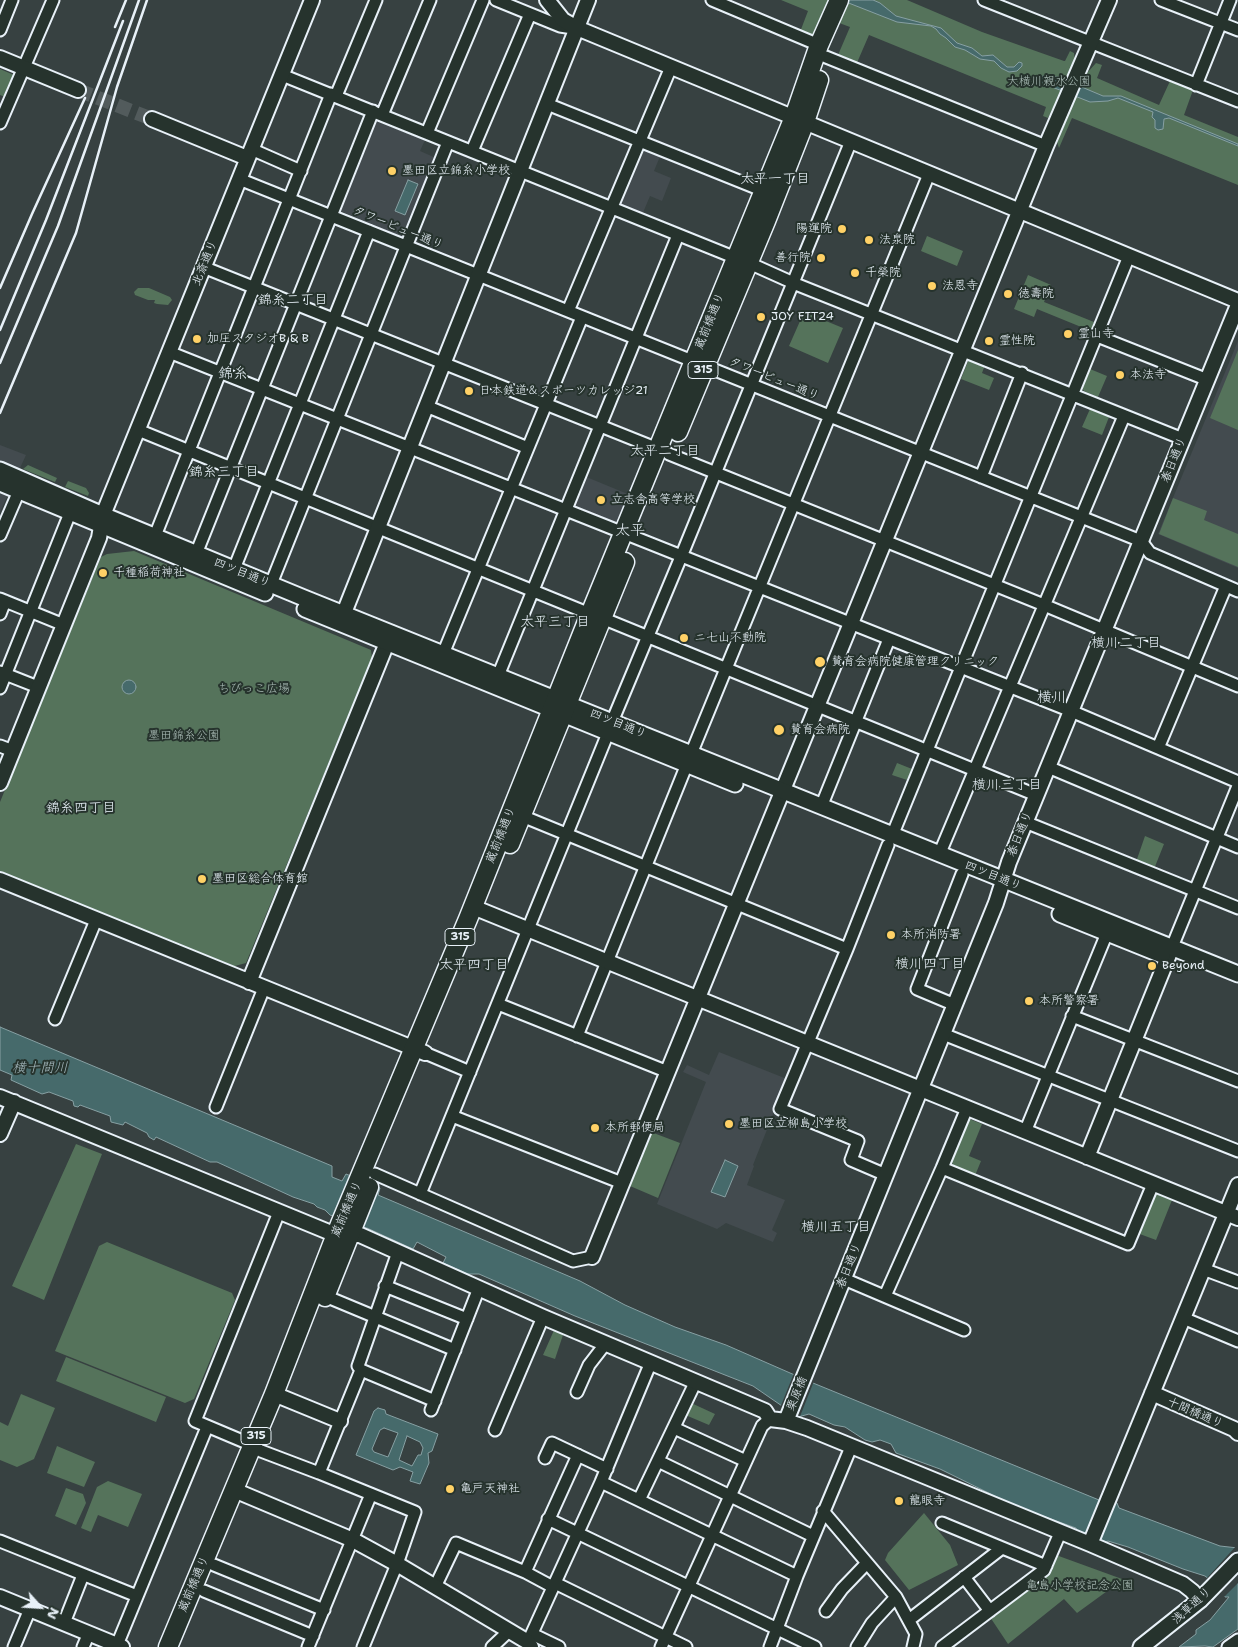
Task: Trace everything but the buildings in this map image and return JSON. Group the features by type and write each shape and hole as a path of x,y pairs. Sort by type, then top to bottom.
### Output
{"main road":[{"name":"315","path":"835,23 838,0"},
{"name":"315","path":"835,23 850,0"},
{"name":"蔵前橋通り","path":"168,1647 239,1492 345,1230 370,1175 629,535 800,120 823,51 835,23"},
{"name":"蔵前橋通り","path":"742,260 764,191 800,120"},
{"name":"四ツ目通り","path":"0,470 21,486 70,513 155,536 271,584 342,619"},
{"name":"四ツ目通り","path":"0,483 21,486 342,619 890,840 940,854 1002,885 1107,933 1238,974"},
{"name":"四ツ目通り","path":"389,638 443,654 498,676 560,707"},
{"name":"蔵前橋通り","path":"477,909 522,816 560,707"},
{"name":"四ツ目通り","path":"780,796 821,807 962,874 1002,885 1170,952 1238,984"},
{"name":"蔵前橋通り","path":"278,1396 325,1296 345,1230"},
{"name":"蔵前橋通り","path":"181,1647 214,1565 239,1492"},
{"name":"浅草通り","path":"1141,1647 1200,1600 1238,1561"}],"street":[{"path":"0,123 53,0"},
{"name":"北斎通り","path":"0,783 99,538 102,521 168,352 312,0"},
{"path":"155,536 301,170 376,0"},
{"path":"196,554 331,216 430,0"},
{"path":"427,133 483,0"},
{"path":"496,0 560,26 577,28"},
{"path":"547,0 563,20 577,28 1238,301"},
{"path":"342,619 588,0"},
{"path":"712,0 823,51 1046,146"},
{"path":"984,0 1238,102"},
{"path":"370,1175 420,1194 574,1261 592,1257 1046,146 1109,0"},
{"path":"1161,0 1238,30"},
{"path":"1196,84 1230,0"},
{"path":"0,30 7,4"},
{"path":"472,151 530,14"},
{"path":"0,58 78,90"},
{"path":"568,311 670,67"},
{"path":"282,75 1183,439"},
{"path":"547,104 764,191"},
{"path":"152,119 249,154 301,170"},
{"path":"420,1194 851,141"},
{"path":"271,584 448,142"},
{"path":"577,1036 930,174"},
{"name":"タワービュー通り","path":"239,179 1141,541 1150,553 1238,591"},
{"path":"234,569 369,231"},
{"path":"498,676 678,235"},
{"path":"886,1175 851,1160 858,1141 780,1108 847,949 1130,256"},
{"path":"203,267 795,504 1238,686"},
{"name":"春日通り","path":"808,1366 955,1005 1025,822 1238,305"},
{"path":"443,654 582,317"},
{"path":"1097,336 1208,380"},
{"path":"168,352 1071,711 1238,782"},
{"path":"980,477 1022,374"},
{"path":"426,406 528,448"},
{"path":"940,854 1124,416"},
{"path":"138,430 728,668 1036,795"},
{"path":"0,535 21,486"},
{"path":"0,688 3,673 32,612 70,513"},
{"path":"1158,748 1226,586"},
{"path":"0,614 3,600 64,625"},
{"path":"249,982 389,638"},
{"path":"821,807 889,639"},
{"path":"3,673 38,687"},
{"path":"0,746 13,751"},
{"path":"1048,767 1238,847"},
{"path":"1087,1157 1238,786"},
{"path":"522,816 847,949"},
{"path":"1025,822 1238,908"},
{"path":"955,1005 917,989 962,874"},
{"path":"0,880 470,1072"},
{"path":"477,909 1232,1216"},
{"path":"55,1019 96,920"},
{"path":"1025,1132 1107,933"},
{"path":"216,1107 264,988"},
{"path":"498,1004 668,1072"},
{"path":"1072,1016 1238,1081"},
{"path":"943,1034 1238,1151"},
{"path":"0,1096 279,1212 360,1235 543,1317 764,1411 770,1419 786,1421 1060,1533 1091,1542 1183,1584 1200,1600"},
{"path":"0,1134 14,1102"},
{"path":"885,1296 967,1108"},
{"path":"452,1116 622,1183"},
{"path":"942,1168 1128,1244 1153,1184"},
{"path":"1091,1542 1203,1268 1232,1216 1238,1185"},
{"path":"279,1212 195,1421 414,1512 396,1564 363,1647"},
{"path":"398,1252 358,1366 361,1370 433,1405 479,1288"},
{"path":"1203,1268 1238,1282"},
{"path":"844,1279 964,1330"},
{"path":"386,1286 467,1319"},
{"path":"325,1296 455,1350"},
{"path":"495,1430 543,1317"},
{"path":"1183,1318 1238,1341"},
{"path":"577,1392 589,1365 606,1343"},
{"path":"530,1641 607,1469 651,1362"},
{"name":"栗原橋","path":"786,1421 808,1366"},
{"path":"319,1472 361,1370"},
{"path":"639,1500 696,1381"},
{"name":"十間橋通り","path":"1152,1394 1237,1429"},
{"path":"278,1396 340,1421"},
{"path":"663,1642 762,1426 770,1419"},
{"path":"0,1597 120,1646 137,1596 207,1427"},
{"path":"674,1428 746,1461"},
{"path":"545,1458 552,1443 607,1469"},
{"path":"770,1647 796,1576 851,1447"},
{"path":"525,1572 578,1455"},
{"path":"658,1461 813,1536"},
{"path":"601,1482 796,1576"},
{"path":"239,1492 352,1540 509,1631 530,1641 558,1647"},
{"path":"308,1647 371,1494"},
{"path":"824,1511 896,1597 916,1634 913,1647"},
{"path":"548,1519 815,1647"},
{"path":"942,1523 1046,1566"},
{"path":"942,1647 958,1642 990,1611 1044,1570 1060,1533"},
{"path":"0,1541 137,1596"},
{"path":"435,1587 456,1543 554,1585 663,1642 686,1647"},
{"path":"909,1620 1002,1548"},
{"path":"826,1611 842,1589 867,1563"},
{"path":"214,1565 324,1610"},
{"path":"64,1623 83,1575"},
{"path":"964,1577 990,1611"},
{"path":"204,1591 313,1636"},
{"path":"858,1647 872,1623 896,1597"},
{"path":"14,1647 30,1609"},
{"path":"492,1647 509,1631"},
{"path":"83,1647 89,1634"}],"shaded area":[{"name":"墨田区立錦糸小学校","path":"375,121 425,140 420,151 436,158 404,238 338,210"},
{"path":"643,147 661,154 654,171 671,178 662,201 650,196 642,215 621,206 620,202"},
{"path":"1238,341 1238,568 1158,534"},
{"path":"0,445 26,455 0,512"},
{"name":"立志舎高等学校","path":"584,476 630,495 620,520 615,522 573,505"},
{"name":"墨田区立柳島小学校","path":"719,1052 787,1079 747,1185 785,1200 772,1230 777,1233 773,1242 726,1223 717,1229 657,1204 706,1082 683,1072 687,1065 709,1075"}],"green space":[{"name":"大横川親水公園","path":"781,0 907,0 982,32 1064,61 1070,51 1074,53 1074,67 1087,73 1096,63 1102,65 1097,78 1159,105 1170,81 1193,90 1184,115 1238,137 1238,185 1072,118 1059,148 1057,142 1068,117 1052,110 1048,118 1043,116 1046,107 869,35 856,65 838,55 850,27 823,17 813,38 800,32 808,11"},
{"path":"0,69 14,75 5,97 0,95"},
{"path":"927,236 963,251 957,266 921,251"},
{"path":"1028,275 1051,285 1044,302 1094,322 1091,331 1037,309 1034,317 1014,309"},
{"path":"138,288 149,288 170,297 172,300 168,305 154,303 155,300 148,300 135,295 134,292"},
{"path":"804,312 843,328 828,363 789,346"},
{"path":"1238,350 1238,430 1210,418"},
{"path":"969,359 985,365 982,373 994,378 989,390 961,379"},
{"path":"1090,369 1107,376 1098,397 1084,391 1082,388"},
{"path":"1090,409 1109,417 1102,435 1082,427"},
{"path":"28,465 57,478 55,482 23,469"},
{"path":"68,481 86,488 89,493 88,496 65,487"},
{"path":"1173,498 1207,511 1204,520 1238,534 1238,567 1159,534"},
{"name":"墨田錦糸公園","path":"134,551 371,650 372,658 246,963 231,967 0,871 0,802 101,557 107,554"},
{"path":"897,763 912,769 907,780 892,775"},
{"path":"1145,836 1164,844 1154,869 1136,862"},
{"path":"969,1119 982,1124 969,1156 981,1161 974,1178 955,1170 952,1162"},
{"path":"651,1132 680,1143 658,1198 630,1186"},
{"path":"76,1144 102,1154 44,1300 12,1286"},
{"path":"1154,1193 1172,1200 1156,1240 1137,1233"},
{"path":"107,1242 232,1293 235,1300 194,1399 185,1403 55,1351 99,1246"},
{"path":"555,1328 564,1332 555,1359 543,1355"},
{"path":"66,1357 166,1397 156,1422 56,1381"},
{"path":"21,1394 55,1408 34,1459 17,1467 0,1460 0,1422 8,1426"},
{"path":"689,1402 715,1414 709,1425 683,1414"},
{"path":"57,1446 95,1462 84,1487 47,1473"},
{"path":"108,1481 142,1494 128,1527 98,1515 91,1532 81,1528 97,1487"},
{"path":"66,1488 83,1494 86,1503 76,1525 55,1516"},
{"path":"924,1513 950,1545 958,1565 909,1590 885,1560 888,1553"},
{"name":"亀島小学校記念公園","path":"1056,1555 1122,1579 1077,1613 1064,1599 1008,1644 990,1617"}],"water":[{"path":"841,0 873,0 880,3 896,16 941,28 957,43 972,48 982,56 993,55 1007,67 1014,67 1019,62 1022,63 1022,66 1017,71 1009,72 1001,68 994,61 980,59 965,50 955,47 931,26 897,22"},
{"path":"1043,76 1058,77 1103,96 1121,96 1238,144 1238,146 1169,118 1164,119 1163,129 1158,130 1155,128 1155,120 1152,117 1153,112 1118,98 1108,101 1090,102 1042,83 1040,79"},
{"path":"408,180 418,184 405,215 395,211"},
{"path":"126,680 132,680 136,687 132,694 126,694 122,690 122,684"},
{"name":"横十間川","path":"0,1027 332,1166 332,1177 342,1181 346,1174 380,1188 378,1195 580,1281 625,1305 675,1327 726,1345 813,1383 1099,1500 1102,1497 1117,1503 1119,1508 1220,1546 1238,1548 1238,1629 1213,1647 1179,1647 1196,1634 1196,1630 1210,1620 1229,1597 1225,1597 1218,1586 1205,1576 1128,1547 1108,1541 1104,1543 1077,1531 1076,1528 1001,1501 1001,1499 940,1469 896,1453 891,1444 880,1440 872,1442 865,1440 845,1427 834,1425 809,1414 798,1417 753,1386 575,1316 479,1274 468,1274 443,1263 446,1257 417,1242 413,1249 367,1228 330,1215 314,1204 293,1197 217,1162 210,1162 156,1137 154,1140 147,1133 125,1122 123,1125 111,1122 110,1116 80,1105 78,1107 74,1106 73,1101 49,1092 42,1094 11,1080 12,1075 0,1070"},
{"path":"725,1160 738,1166 725,1197 711,1192"},
{"path":"378,1408 385,1410 386,1414 438,1434 432,1451 428,1453 429,1463 420,1484 410,1481 413,1472 400,1467 393,1470 356,1455 374,1411","holes":["384,1428 398,1433 388,1457 374,1452 372,1449 380,1430","407,1436 420,1442 423,1448 421,1455 418,1455 412,1466 399,1460"]}],"pier":[{"path":"796,1368 816,1376 799,1419 780,1408"},
{"path":"1237,1545 1238,1583 1223,1598 1206,1579"}],"tunnel":[{"path":"78,90 152,119"}],"railway":[{"path":"115,27 126,0"},
{"path":"0,363 58,226 139,0"},
{"path":"0,413 76,233 117,87 147,0"},
{"path":"0,330 46,220 123,21"},
{"path":"0,288 85,98"}],"place":[{"name":"墨田区立錦糸小学校","path":"392,171"},
{"name":"陽運院","path":"842,229"},
{"name":"法泉院","path":"869,240"},
{"name":"善行院","path":"821,258"},
{"name":"千榮院","path":"855,273"},
{"name":"法恩寺","path":"932,286"},
{"name":"徳壽院","path":"1008,294"},
{"name":"JOY FIT24","path":"761,317"},
{"name":"霊山寺","path":"1068,334"},
{"name":"加圧スタジオB & B","path":"197,339"},
{"name":"霊性院","path":"989,341"},
{"name":"本法寺","path":"1120,375"},
{"name":"日本鉄道＆スポーツカレッジ21","path":"469,391"},
{"name":"立志舎高等学校","path":"601,500"},
{"name":"千種稲荷神社","path":"103,573"},
{"name":"ニ七山不動院","path":"684,638"},
{"name":"賛育会病院健康管理クリニック","path":"820,662"},
{"name":"賛育会病院","path":"779,730"},
{"name":"墨田区総合体育館","path":"202,879"},
{"name":"本所消防署","path":"891,935"},
{"name":"Beyond","path":"1152,966"},
{"name":"本所警察署","path":"1029,1001"},
{"name":"墨田区立柳島小学校","path":"729,1124"},
{"name":"本所郵便局","path":"595,1128"},
{"name":"亀戸天神社","path":"450,1489"},
{"name":"龍眼寺","path":"899,1501"}],"district":[{"name":"太平一丁目","path":"775,179"},
{"name":"錦糸二丁目","path":"293,300"},
{"name":"錦糸","path":"233,374"},
{"name":"太平二丁目","path":"665,451"},
{"name":"錦糸三丁目","path":"224,472"},
{"name":"太平","path":"630,531"},
{"name":"太平三丁目","path":"555,622"},
{"name":"横川二丁目","path":"1126,643"},
{"name":"横川","path":"1052,698"},
{"name":"横川三丁目","path":"1007,785"},
{"name":"錦糸四丁目","path":"81,808"},
{"name":"横川四丁目","path":"930,964"},
{"name":"太平四丁目","path":"474,965"},
{"name":"横川五丁目","path":"836,1227"}],"park label":[{"name":"ちびっこ広場","path":"254,689"}]}
